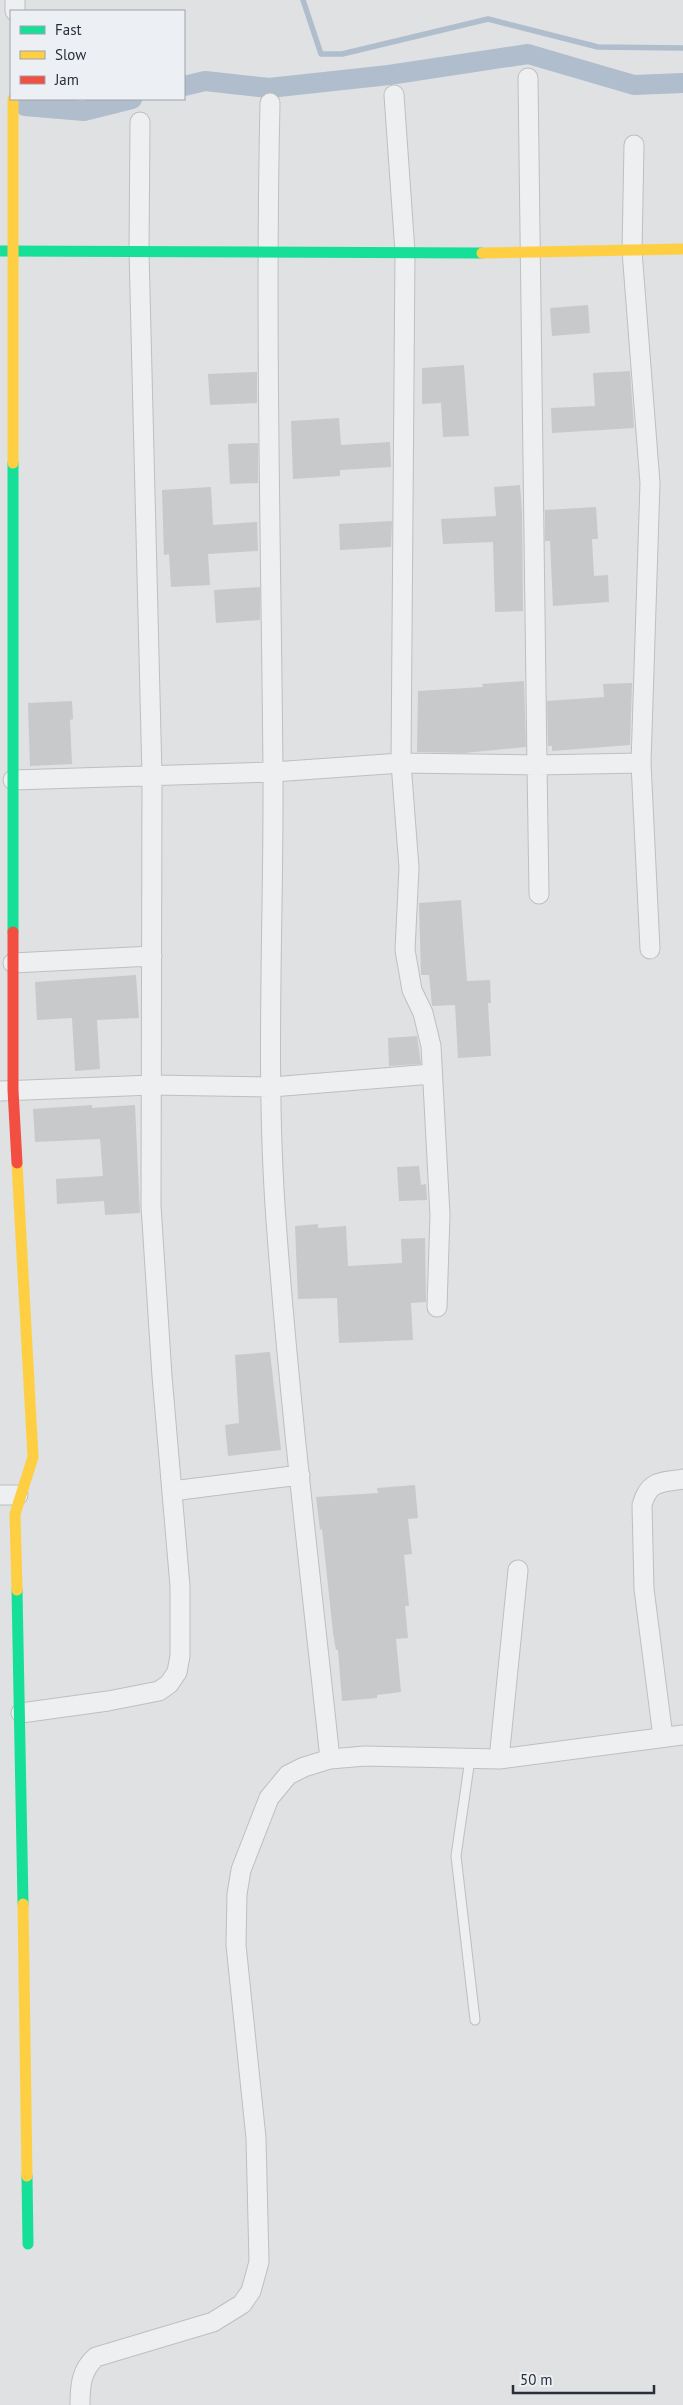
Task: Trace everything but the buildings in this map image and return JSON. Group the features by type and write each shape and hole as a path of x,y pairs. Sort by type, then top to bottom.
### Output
{"street":[{"path":"528,78 529,252 540,894"},
{"path":"394,95 405,252 401,762 409,868 405,950 406,968 412,990 428,1028 440,1215 440,1281 437,1307"},
{"path":"13,100 6,250 13,780 12,963 6,1090 33,1457 29,1476 9,1495 15,1514 21,1713 28,2244"},
{"path":"270,103 267,252 273,772 272,1086 276,1217 300,1475 330,1759"},
{"path":"21,1713 159,1691 169,1684 177,1672 180,1656 180,1586 151,1206 152,776 139,251 140,122"},
{"path":"634,145 632,251 650,483 641,764 650,949"},
{"path":"6,250 529,252 683,249"},
{"path":"13,780 273,772 401,762 537,766 641,764"},
{"path":"12,963 152,956"},
{"path":"6,1090 152,1085 272,1086 432,1074"},
{"path":"172,1491 300,1475"},
{"path":"663,1738 644,1589 642,1505 646,1492 653,1484 683,1479"},
{"path":"498,1759 518,1570"},
{"path":"80,2405 80,2384 87,2365 96,2357 213,2322 242,2304 251,2290 259,2262 256,2138 236,1945 237,1894 241,1870 270,1798 288,1775 330,1759 366,1756 498,1759 683,1736"}],"lane":[{"path":"470,1759 456,1856 474,2020"}],"waterway":[{"path":"303,0 321,54 342,54 488,19 598,47 683,48"},
{"path":"185,86 205,81 269,88 389,75 528,54 634,85 683,83"},
{"path":"25,106 84,111 128,100"}],"traffic: fast":[{"path":"0,251 482,253"},
{"path":"13,463 13,932"},
{"path":"17,1590 23,1904"},
{"path":"27,2176 28,2244"}],"traffic: slow":[{"path":"13,100 13,463"},
{"path":"482,253 683,249"},
{"path":"17,1163 33,1457 15,1514 17,1590"},
{"path":"23,1904 27,2176"}],"traffic: jam":[{"path":"13,932 13,1090 17,1163"}]}
